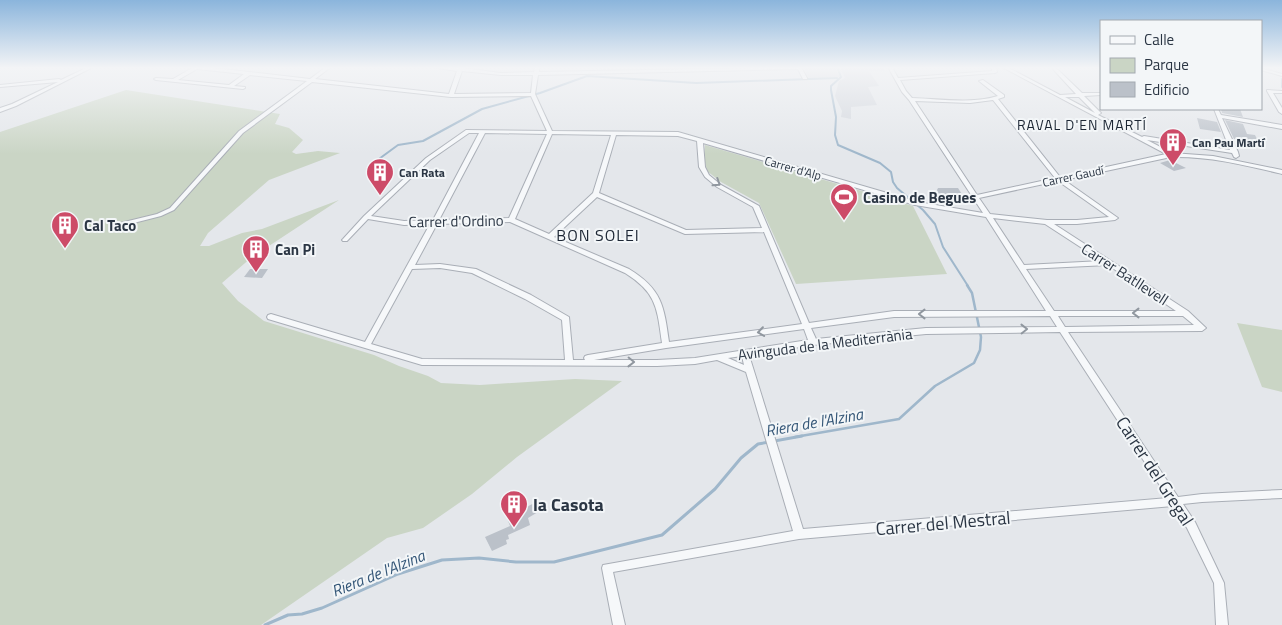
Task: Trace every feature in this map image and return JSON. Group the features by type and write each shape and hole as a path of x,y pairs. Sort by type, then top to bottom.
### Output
{"street":[{"path":"0,109 29,96"},
{"path":"118,225 159,215 172,209 241,132 290,96"},
{"path":"510,220 550,132 535,96"},
{"name":"Carrer del Gregal","path":"908,96 1191,525 1218,583 1222,625"},
{"path":"911,99 964,101 995,99 1002,96"},
{"path":"1060,96 1171,155 1189,154 1239,162 1282,172"},
{"path":"1081,96 1102,118"},
{"path":"1272,96 1282,112"},
{"path":"995,99 1059,180"},
{"path":"1217,110 1239,162"},
{"path":"1220,116 1282,127"},
{"name":"Carrer d'Alp","path":"366,217 428,159 468,131 678,134 922,205 988,216 1047,222 1077,222 1115,218 1059,180"},
{"path":"367,345 436,220 482,131"},
{"path":"550,237 596,194 614,133"},
{"path":"1137,137 1235,152"},
{"path":"700,141 702,167 707,176 719,186 756,206 813,342"},
{"name":"Carrer Gaudí","path":"975,197 1171,155"},
{"path":"596,194 685,232 766,230"},
{"path":"345,240 366,217"},
{"name":"Carrer d'Ordino","path":"366,217 404,223 436,220 510,220 550,237 627,271 648,285 658,300 666,345"},
{"name":"Carrer Batllevell","path":"1047,222 1185,313 1202,328"},
{"path":"1022,267 1109,262"},
{"path":"409,267 440,266 474,271 528,297 566,319 569,361"},
{"name":"Avinguda de la Mediterrània","path":"569,361 666,345 894,314 1185,313"},
{"name":"Avinguda de la Mediterrània","path":"271,317 422,362 569,361 658,363 719,358 813,342 926,331 1062,328 1202,328"},
{"path":"745,354 799,534"},
{"path":"719,358 750,370"},
{"name":"Carrer del Mestral","path":"619,625 607,568 799,534 1176,502 1202,498 1282,494"}],"shaded area":[{"path":"835,96 873,96 877,105 851,107 851,119 841,117 842,111"}],"green space":[{"path":"107,96 166,96 280,114 275,124 289,128 303,140 292,152 296,154 318,151 340,153 269,180 208,233 200,246 209,246 242,233 262,229 339,200 252,257 222,283 238,301 264,321 374,355 441,383 480,385 575,379 622,381 517,457 472,494 423,528 387,538 261,625 0,625 0,132"},
{"name":"Casino de Begues","path":"705,145 913,206 947,274 796,284 759,203 721,182 707,171 704,158"},
{"path":"1237,323 1282,330 1282,392 1262,387"}],"building":[{"path":"1221,110 1240,110 1243,117 1222,113"},
{"path":"1197,118 1217,122 1221,132 1200,129"},
{"path":"1225,120 1243,124 1247,134 1255,135 1259,143 1234,139"},
{"name":"Can Pau Martí","path":"1170,160 1186,168 1174,171 1160,163"},
{"path":"938,188 958,188 965,199 951,201 946,198 940,198"},
{"name":"Can Pi","path":"250,269 268,269 262,278 244,277"},
{"name":"la Casota","path":"538,501 543,509 528,518 530,525 508,535 507,544 492,551 485,537 510,526 507,518 520,514 519,511"}],"waterway":[{"path":"368,167 398,145 423,141 482,109 529,96"},
{"name":"Riera de l'Alzina","path":"832,96 836,117 835,135 838,145 880,163 891,172 893,182 897,188 923,210 935,224 943,247 968,286"},
{"name":"Riera de l'Alzina","path":"795,437 899,419 935,386 974,363 980,350 981,337 972,293 967,285"},
{"name":"Riera de l'Alzina","path":"265,625 288,615 302,614 322,608 398,574 442,560 479,558 516,562 554,562 662,535 715,489 741,458 758,444 802,436"}],"place":[{"name":"Can Pau Martí","path":"1173,166"},
{"name":"Can Rata","path":"380,196"},
{"name":"Casino de Begues","path":"844,221"},
{"name":"Cal Taco","path":"65,249"},
{"name":"Can Pi","path":"256,273"},
{"name":"la Casota","path":"514,528"}],"district":[{"name":"RAVAL D'EN MARTÍ","path":"1082,124"},
{"name":"BON SOLEI","path":"598,235"}]}
